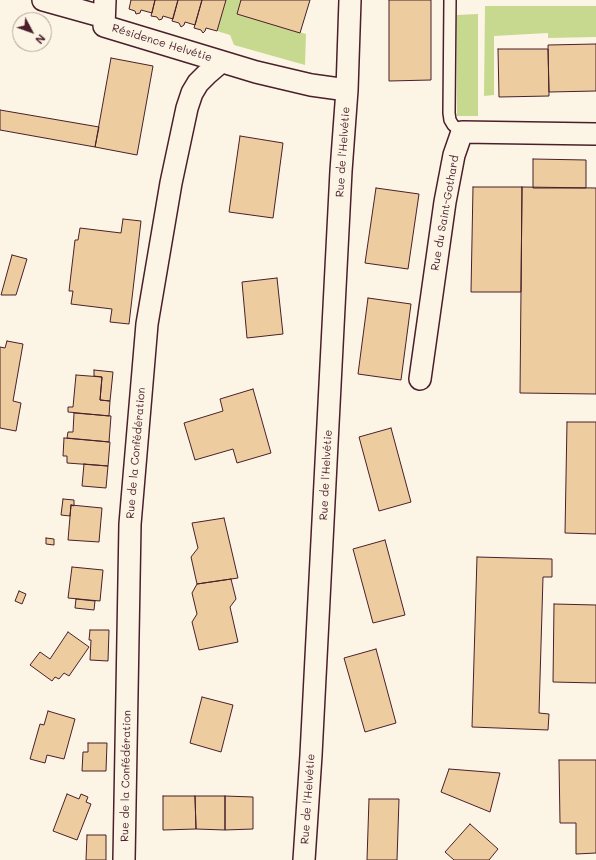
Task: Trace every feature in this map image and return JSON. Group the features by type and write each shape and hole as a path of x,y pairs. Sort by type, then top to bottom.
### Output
{"street":[{"path":"43,0 104,8"},
{"name":"Rue de l'Helvétie","path":"304,860 311,755 341,171 347,90 350,0"},
{"name":"Résidence Helvétie","path":"104,8 104,26 221,62"},
{"path":"221,62 311,86 347,90"},
{"name":"Rue de la Confédération","path":"124,860 130,524 147,324 171,183 187,108 192,93 198,83 221,62"},
{"path":"462,132 596,134"},
{"name":"Rue du Saint-Gothard","path":"420,379 445,202 454,155 462,132"}],"lane":[{"path":"450,0 449,113 450,120 453,125 462,132"}],"green space":[{"path":"226,0 241,0 237,14 306,34 305,65 234,45 230,35 217,31"},
{"path":"485,6 596,6 596,37 548,38 548,33 494,36 494,95 484,96"},
{"path":"478,14 478,116 457,116 457,15"}],"building":[{"path":"131,0 155,0 152,13 141,10 140,13 136,14 135,11 129,9"},
{"path":"155,0 178,0 173,19 163,16 162,19 159,20 157,17 151,16"},
{"path":"178,0 202,0 195,25 185,22 181,27 179,23 172,21"},
{"path":"202,0 226,0 217,31 206,28 203,33 201,30 194,28"},
{"path":"241,0 310,0 300,33 237,14"},
{"path":"389,0 431,0 431,80 389,81"},
{"path":"596,44 596,91 549,92 548,45"},
{"path":"498,49 548,49 549,96 499,97"},
{"path":"111,58 153,66 137,155 95,147"},
{"path":"0,110 99,127 95,147 0,130"},
{"path":"240,136 283,143 273,218 229,212"},
{"path":"533,159 586,160 586,188 533,188"},
{"path":"473,187 522,187 521,292 471,292"},
{"path":"522,187 596,188 596,394 520,393"},
{"path":"376,188 419,194 408,269 365,263"},
{"path":"123,219 141,221 129,324 110,322 112,309 71,304 73,291 69,291 75,240 78,240 80,228 121,233"},
{"path":"12,255 27,259 16,295 1,295"},
{"path":"277,278 283,334 247,338 242,282"},
{"path":"368,298 411,304 401,380 358,374"},
{"path":"7,341 23,344 13,401 21,403 16,431 0,428 0,347 5,348"},
{"path":"94,370 113,372 110,401 100,400 102,377 94,376"},
{"path":"76,375 102,377 100,400 110,401 109,416 68,412 68,407 73,407"},
{"path":"253,389 271,453 237,463 233,449 195,460 184,423 223,411 220,399"},
{"path":"74,413 111,416 109,442 67,438 68,432 73,432"},
{"path":"567,422 596,422 596,534 565,533"},
{"path":"391,428 411,502 379,511 359,437"},
{"path":"64,438 110,442 108,466 67,463 67,456 63,456"},
{"path":"84,464 108,466 106,488 82,486"},
{"path":"63,499 74,500 74,506 71,505 70,516 61,515"},
{"path":"71,505 102,508 99,542 68,540"},
{"path":"224,518 238,578 197,584 191,557 198,548 192,523"},
{"path":"46,538 54,539 54,545 46,544"},
{"path":"385,540 405,615 373,623 353,549"},
{"path":"477,557 552,559 552,577 543,577 539,713 549,714 548,730 472,727"},
{"path":"72,567 103,570 100,601 68,598"},
{"path":"231,579 236,599 230,607 238,642 199,650 192,622 197,614 192,593 197,584"},
{"path":"19,591 26,594 22,604 15,601"},
{"path":"76,599 95,601 94,610 75,608"},
{"path":"554,604 596,605 596,683 553,682"},
{"path":"90,630 109,630 108,661 90,660"},
{"path":"68,632 89,647 69,676 64,673 59,679 55,677 52,681 30,665 40,652 50,659"},
{"path":"376,649 396,723 365,732 344,658"},
{"path":"202,697 233,705 221,752 190,743"},
{"path":"48,711 75,719 64,759 47,755 45,763 30,759 40,724 44,725"},
{"path":"88,743 107,743 106,771 82,771 83,752 88,752"},
{"path":"559,760 596,760 596,853 576,854 576,823 560,823"},
{"path":"449,769 500,773 490,812 441,792"},
{"path":"67,794 79,799 81,794 88,797 86,802 91,804 77,840 53,831"},
{"path":"163,796 195,796 196,829 163,830"},
{"path":"195,796 225,796 225,830 196,829"},
{"path":"225,796 253,797 253,829 225,830"},
{"path":"369,799 399,799 397,860 367,860"},
{"path":"470,824 498,849 489,860 454,860 445,852"},
{"path":"87,835 106,835 106,860 86,860"}]}
